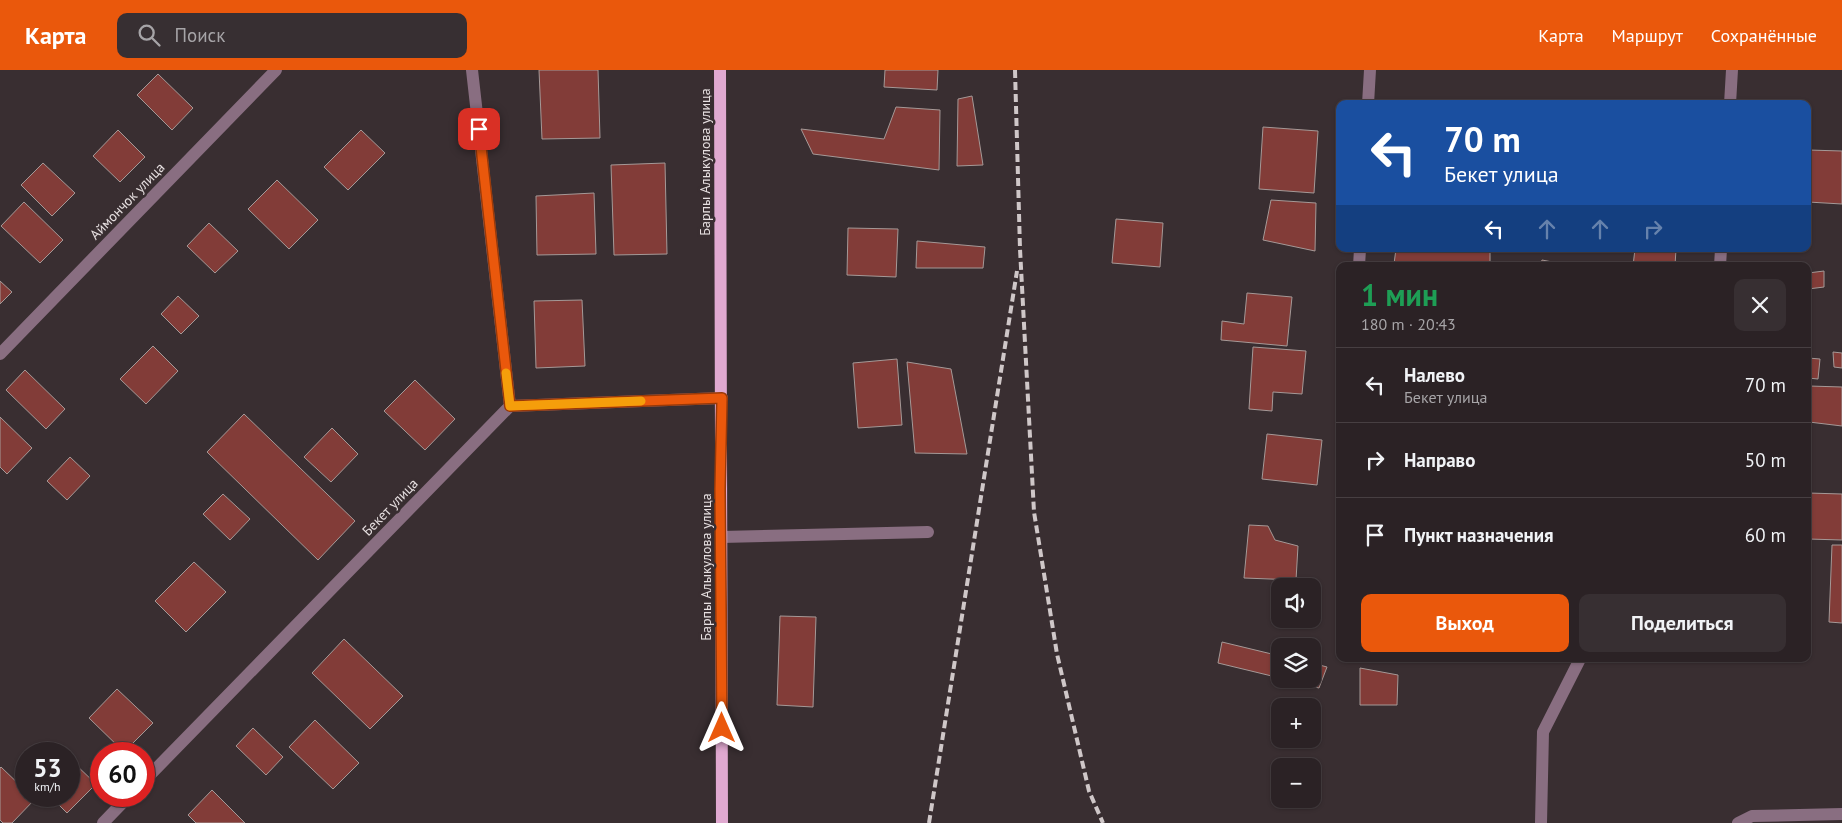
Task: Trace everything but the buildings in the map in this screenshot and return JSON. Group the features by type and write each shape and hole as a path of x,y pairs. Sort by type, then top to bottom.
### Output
{"main road":[{"name":"Барпы Алыкулова улица","path":"720,70 722,823"}],"street":[{"name":"Аймончок улица","path":"0,354 276,70"},
{"path":"472,70 510,406 722,398"},
{"path":"1368,100 1370,70"},
{"path":"1730,100 1732,70"},
{"name":"Бекет улица","path":"155,770 510,406"},
{"path":"721,537 928,532"},
{"path":"1541,823 1543,732 1578,662"},
{"path":"103,823 118,807"},
{"path":"1738,823 1752,816 1842,814"}],"railway":[{"path":"1015,70 1020,249 1034,512 1057,654 1089,791 1103,823"},
{"path":"929,823 1017,271"}],"slow traffic":[{"path":"506,373 510,406 641,401"}],"route":[{"path":"479,129 510,406 722,398 720,489 722,728"}]}
